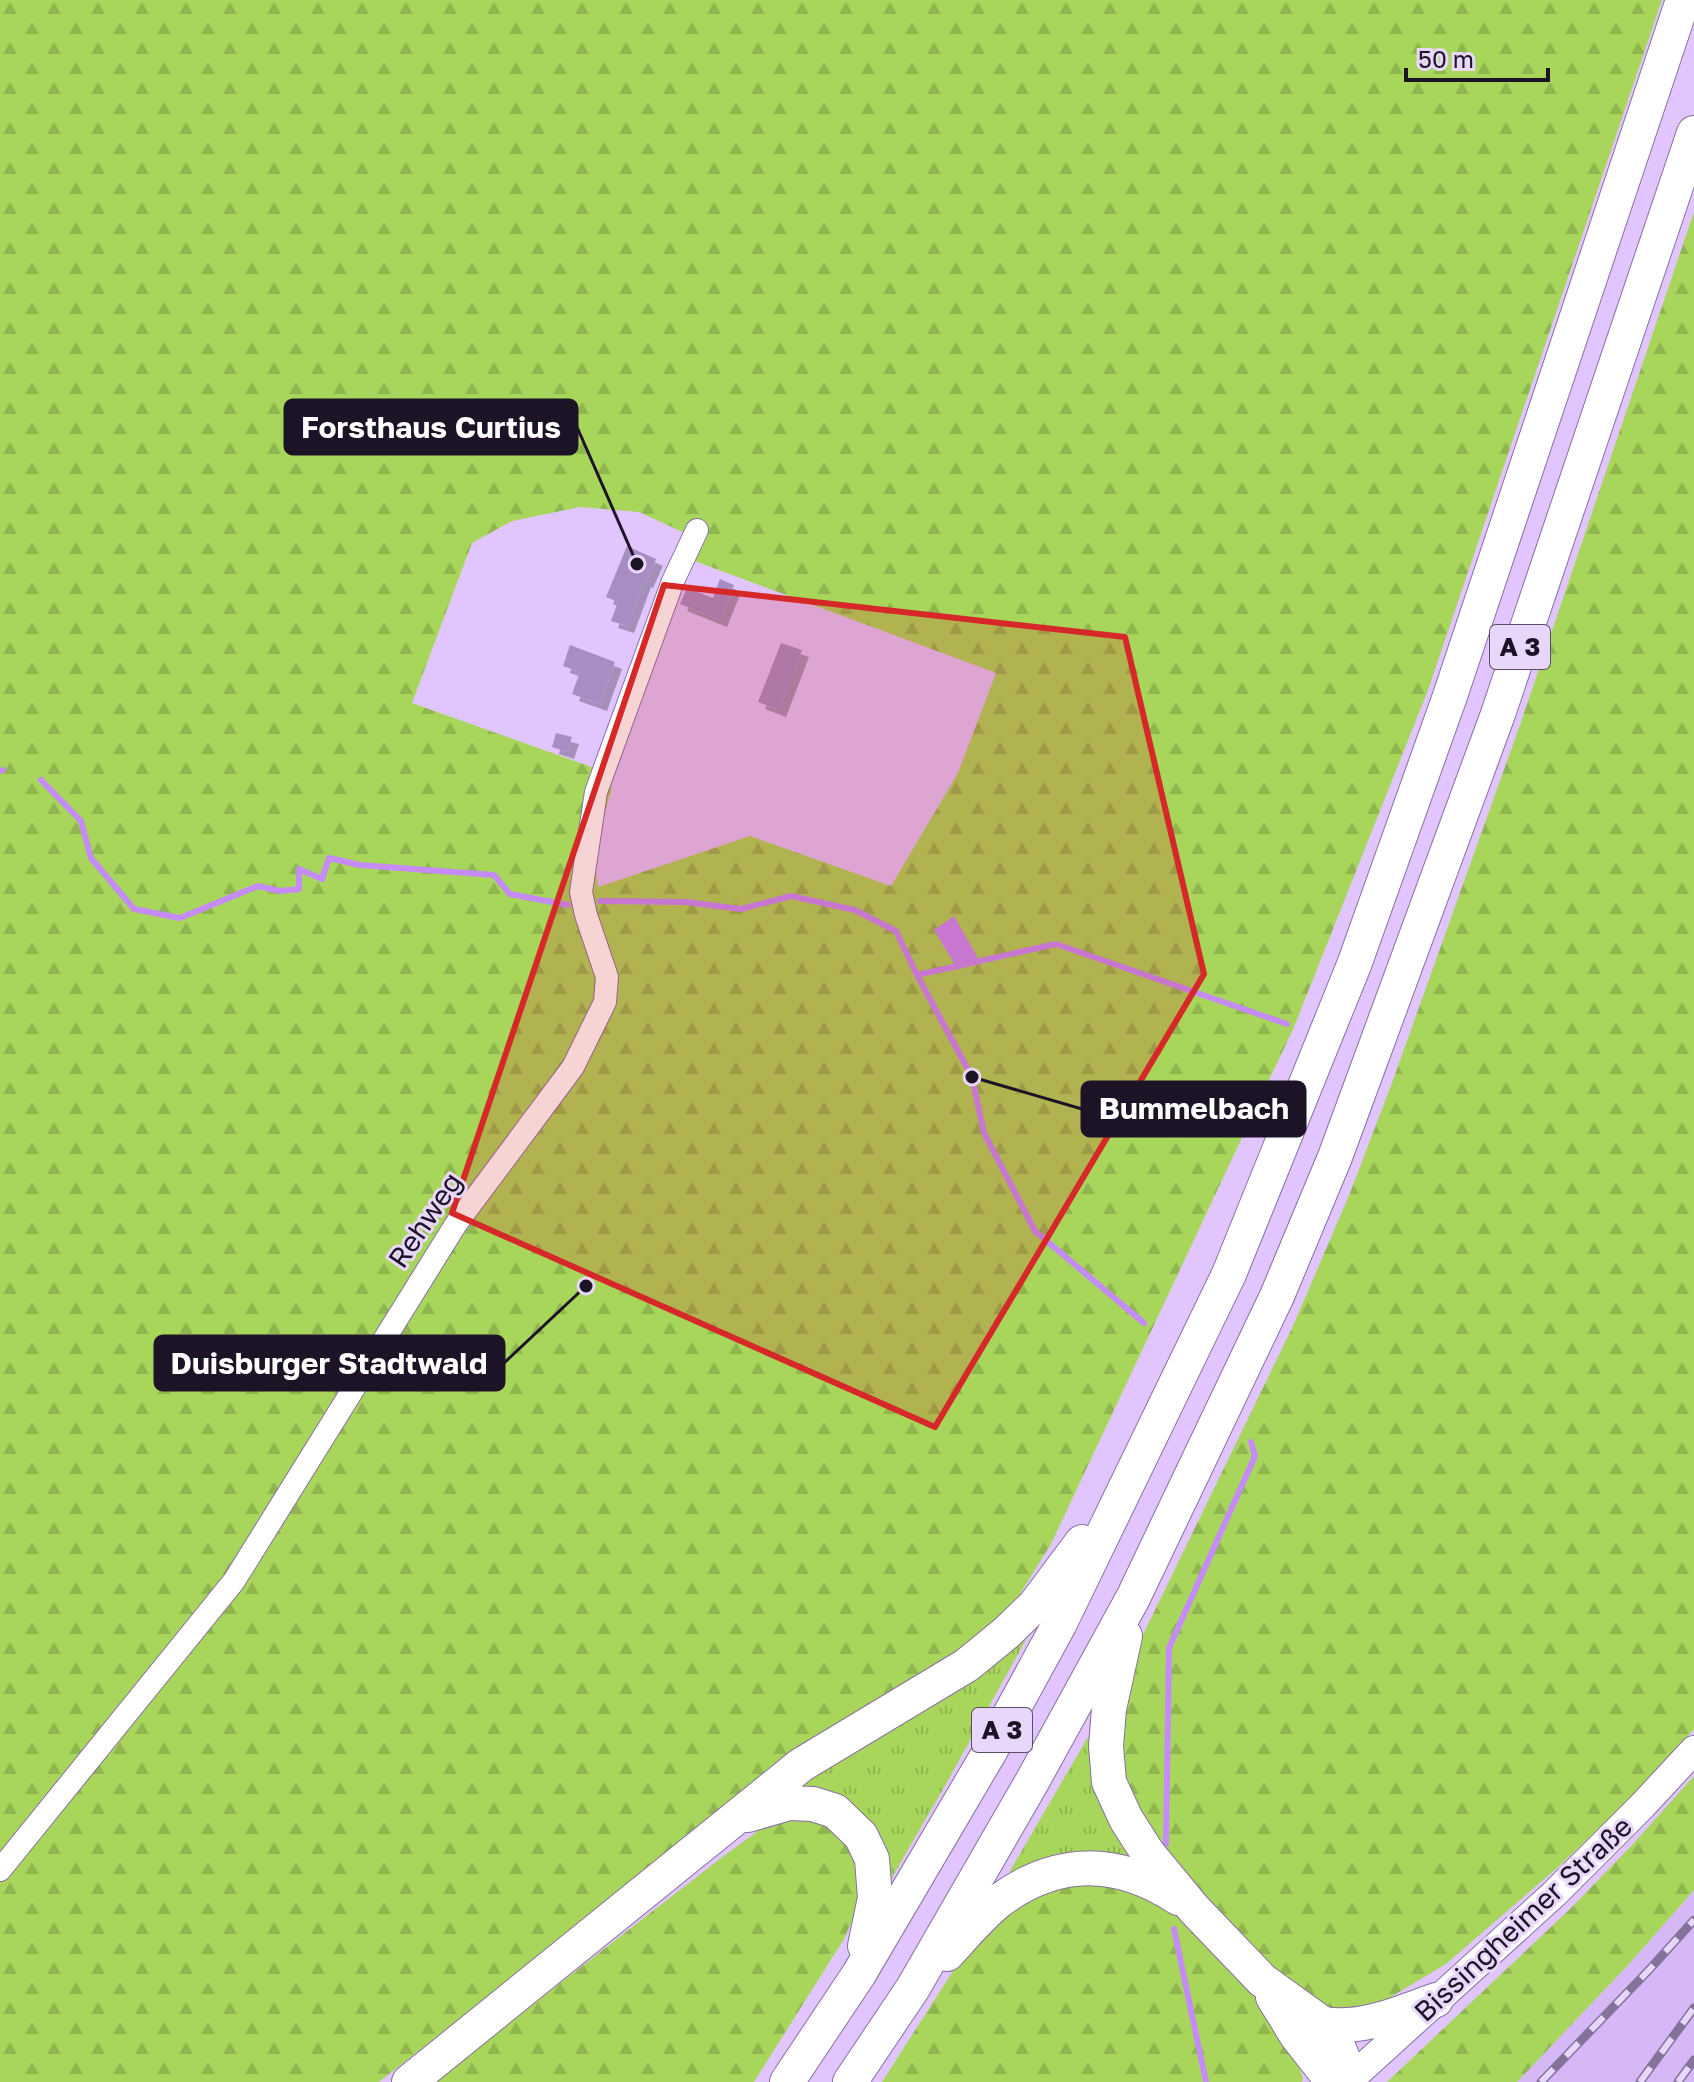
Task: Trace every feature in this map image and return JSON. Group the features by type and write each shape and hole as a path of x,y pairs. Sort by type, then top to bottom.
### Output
{"highway":[{"name":"A 3","path":"787,2082 859,1974 989,1753 1060,1623 1229,1274 1354,965 1450,696 1683,0"},
{"name":"A 3","path":"850,2082 913,1988 1133,1598 1277,1296 1335,1157 1498,714 1694,133"},
{"path":"409,2082 801,1765 967,1665 1006,1633 1035,1605 1131,1478"},
{"path":"1133,1598 1109,1709 1106,1746 1109,1782 1126,1819 1147,1852 1194,1909 1262,1980 1323,2024 1337,2044 1344,2081"},
{"path":"736,1819 789,1803 813,1804 835,1811 861,1836 872,1859 875,1898 859,1974"},
{"path":"913,1988 999,1902 1032,1882 1070,1869 1099,1867 1125,1873 1159,1885 1194,1909"},
{"path":"1262,1980 1297,2036 1344,2081"},
{"path":"1323,2024 1367,2023 1436,2000"}],"main road":[{"name":"Bissingheimer Straße","path":"1344,2081 1554,1894 1694,1750"}],"lane":[{"name":"Rehweg","path":"0,1870 234,1581 456,1224 573,1067 605,1002 607,977 581,892 596,792 673,581 697,530"}],"highlighted area":[{"path":"664,585 1125,637 1204,974 935,1427 452,1213"}],"shaded area":[{"path":"954,916 978,958 958,970 934,930"},
{"path":"1694,1890 1694,2082 1517,2082 1629,1964"}],"green space":[{"path":"0,0 1662,0 1428,690 1294,1027 1051,1544 1020,1594 975,1642 701,1829 379,2082 0,2082","holes":["580,507 639,512 687,534 692,560 996,673 958,773 891,886 750,836 598,887 594,855 612,787 597,769 412,703 472,543 512,521"]},
{"path":"1694,212 1694,1729 1629,1800 1557,1868 1446,1964 1384,2001 1346,2017 1274,1976 1135,1818 1115,1744 1138,1645 1293,1326 1350,1193 1392,1083 1521,722"},
{"path":"1033,1627 890,1881 787,1792"},
{"path":"1088,1737 1092,1737 1143,1863 1011,1877 1010,1871"},
{"path":"1694,1776 1694,1890 1517,2082 1387,2082 1569,1910"},
{"path":"787,1816 829,1821 861,1860 863,1896 844,1939 754,2082 433,2082 721,1858 770,1822"},
{"path":"1070,1875 1158,1894 1272,2012 1297,2062 1302,2082 882,2082 978,1932"}],"building":[{"path":"627,546 656,559 644,580 627,626 611,621 618,602 606,597"},
{"path":"720,579 734,585 720,620 680,604 687,588 713,598"},
{"path":"781,643 802,650 779,710 758,702"},
{"path":"570,645 615,662 600,704 572,694 580,672 563,666"},
{"path":"556,733 572,737 567,752 552,747"}],"waterway":[{"path":"41,780 81,821 91,858 134,909 180,918 258,886 280,891 299,889 299,869 322,879 329,858 360,865 494,875 510,894 568,905"},
{"path":"600,901 686,902 741,909 791,896 855,910 896,931 972,1077 984,1133 1035,1231 1144,1323"},
{"path":"917,975 1056,944 1287,1024"},
{"path":"1166,1844 1169,1648 1255,1456 1251,1442"},
{"path":"1174,1929 1206,2082"}],"railway":[{"path":"1541,2082 1694,1920"},
{"path":"1640,2082 1694,2008"},
{"path":"1678,2082 1694,2060"}],"place":[{"name":"Forsthaus Curtius","path":"637,564"},
{"name":"Bummelbach","path":"972,1077"},
{"name":"Duisburger Stadtwald","path":"586,1286"}]}
